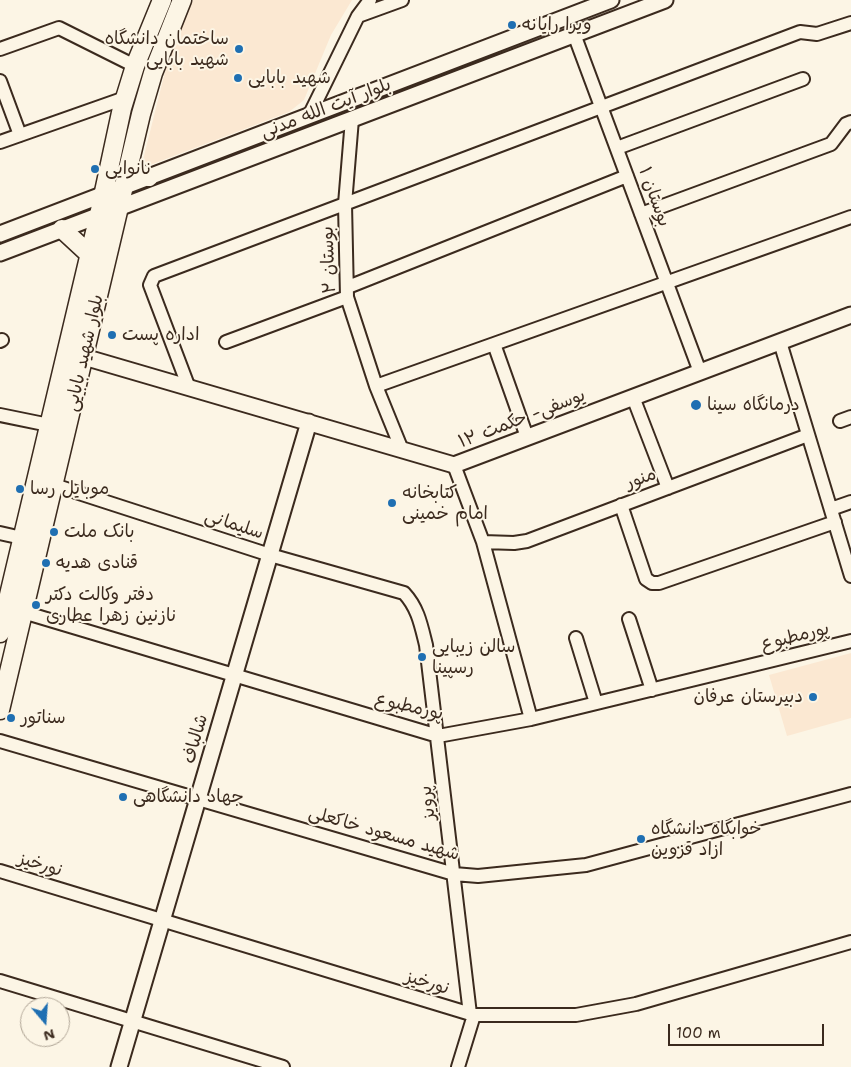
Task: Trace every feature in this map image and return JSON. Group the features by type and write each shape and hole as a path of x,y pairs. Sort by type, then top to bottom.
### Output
{"main road":[{"name":"بلوار شهید بابایی","path":"0,633 125,98 135,66 162,0"},
{"name":"بلوار شهید بابایی","path":"0,710 123,187 152,74 182,0"},
{"path":"129,165 138,173 149,177"},
{"path":"62,229 89,254"}],"street":[{"path":"309,116 358,16 370,0"},
{"path":"358,16 402,0"},
{"name":"بلوار آیت الله مدنی","path":"0,234 611,0"},
{"name":"بلوار آیت الله مدنی","path":"0,253 665,0"},
{"path":"189,388 150,285 154,276 800,32 817,34 851,23"},
{"path":"0,49 59,28 135,66"},
{"name":"بوستان ۱","path":"574,34 700,372"},
{"path":"462,57 468,75"},
{"path":"328,78 328,93 331,98 345,102"},
{"path":"617,148 803,79"},
{"path":"0,81 20,134"},
{"path":"0,142 125,98"},
{"name":"بوستان ۲","path":"352,119 348,144 345,204 348,292 376,386 402,450"},
{"path":"641,214 831,144 846,124 851,122"},
{"path":"328,128 348,144"},
{"path":"178,166 178,178 183,183"},
{"path":"226,342 627,176"},
{"path":"376,386 851,217"},
{"path":"31,222 36,226 38,239"},
{"name":"یوسفی- حکمت ۱۲","path":"84,358 454,464 851,315"},
{"path":"780,342 851,576"},
{"path":"494,344 527,437"},
{"path":"633,397 668,488"},
{"path":"0,415 49,425"},
{"name":"شالباف","path":"119,1067 309,422"},
{"name":"منور","path":"483,542 514,543 527,541 808,435"},
{"path":"454,464 483,542 531,719"},
{"name":"سلیمانی","path":"54,485 270,555 404,593"},
{"path":"831,509 851,502"},
{"path":"621,505 646,578 652,583 658,584 835,522"},
{"path":"0,533 22,538"},
{"name":"پرویز","path":"404,593 412,602 419,617 426,645 472,1014 458,1067"},
{"name":"پورمطبوع","path":"23,612 438,736 531,719 851,641"},
{"path":"629,619 652,690"},
{"path":"576,638 596,703"},
{"name":"شهید مسعود خاکعلی","path":"0,741 454,874 478,876 586,866 851,794"},
{"name":"نورخیز","path":"0,871 472,1014 576,1015 636,1004 851,942"},
{"path":"0,981 283,1067"}],"shaded area":[{"name":"شهید بابایی","path":"193,0 352,0 331,35 304,100 289,112 150,165 143,160 169,56"},
{"name":"دبیرستان عرفان","path":"851,653 851,718 787,736 769,675"}],"place":[{"name":"ویرا رایانه","path":"512,25"},
{"name":"ساختمان دانشگاه شهید بابایی","path":"239,49"},
{"name":"شهید بابایی","path":"238,78"},
{"name":"نانوایی","path":"95,169"},
{"name":"اداره پست","path":"112,335"},
{"name":"درمانگاه سینا","path":"696,405"},
{"name":"موبایل رسا","path":"20,489"},
{"name":"کتابخانه امام خمینی","path":"392,503"},
{"name":"بانک ملت","path":"54,532"},
{"name":"قنادی هدیه","path":"46,563"},
{"name":"دفتر وکالت دکتر نازنین زهرا عطاری","path":"36,605"},
{"name":"سالن زیبایی رسپینا","path":"422,657"},
{"name":"دبیرستان عرفان","path":"813,697"},
{"name":"سناتور","path":"11,718"},
{"name":"جهاد دانشگاهی","path":"123,797"},
{"name":"خوابگاه دانشگاه ازاد قزوین","path":"641,839"}]}
